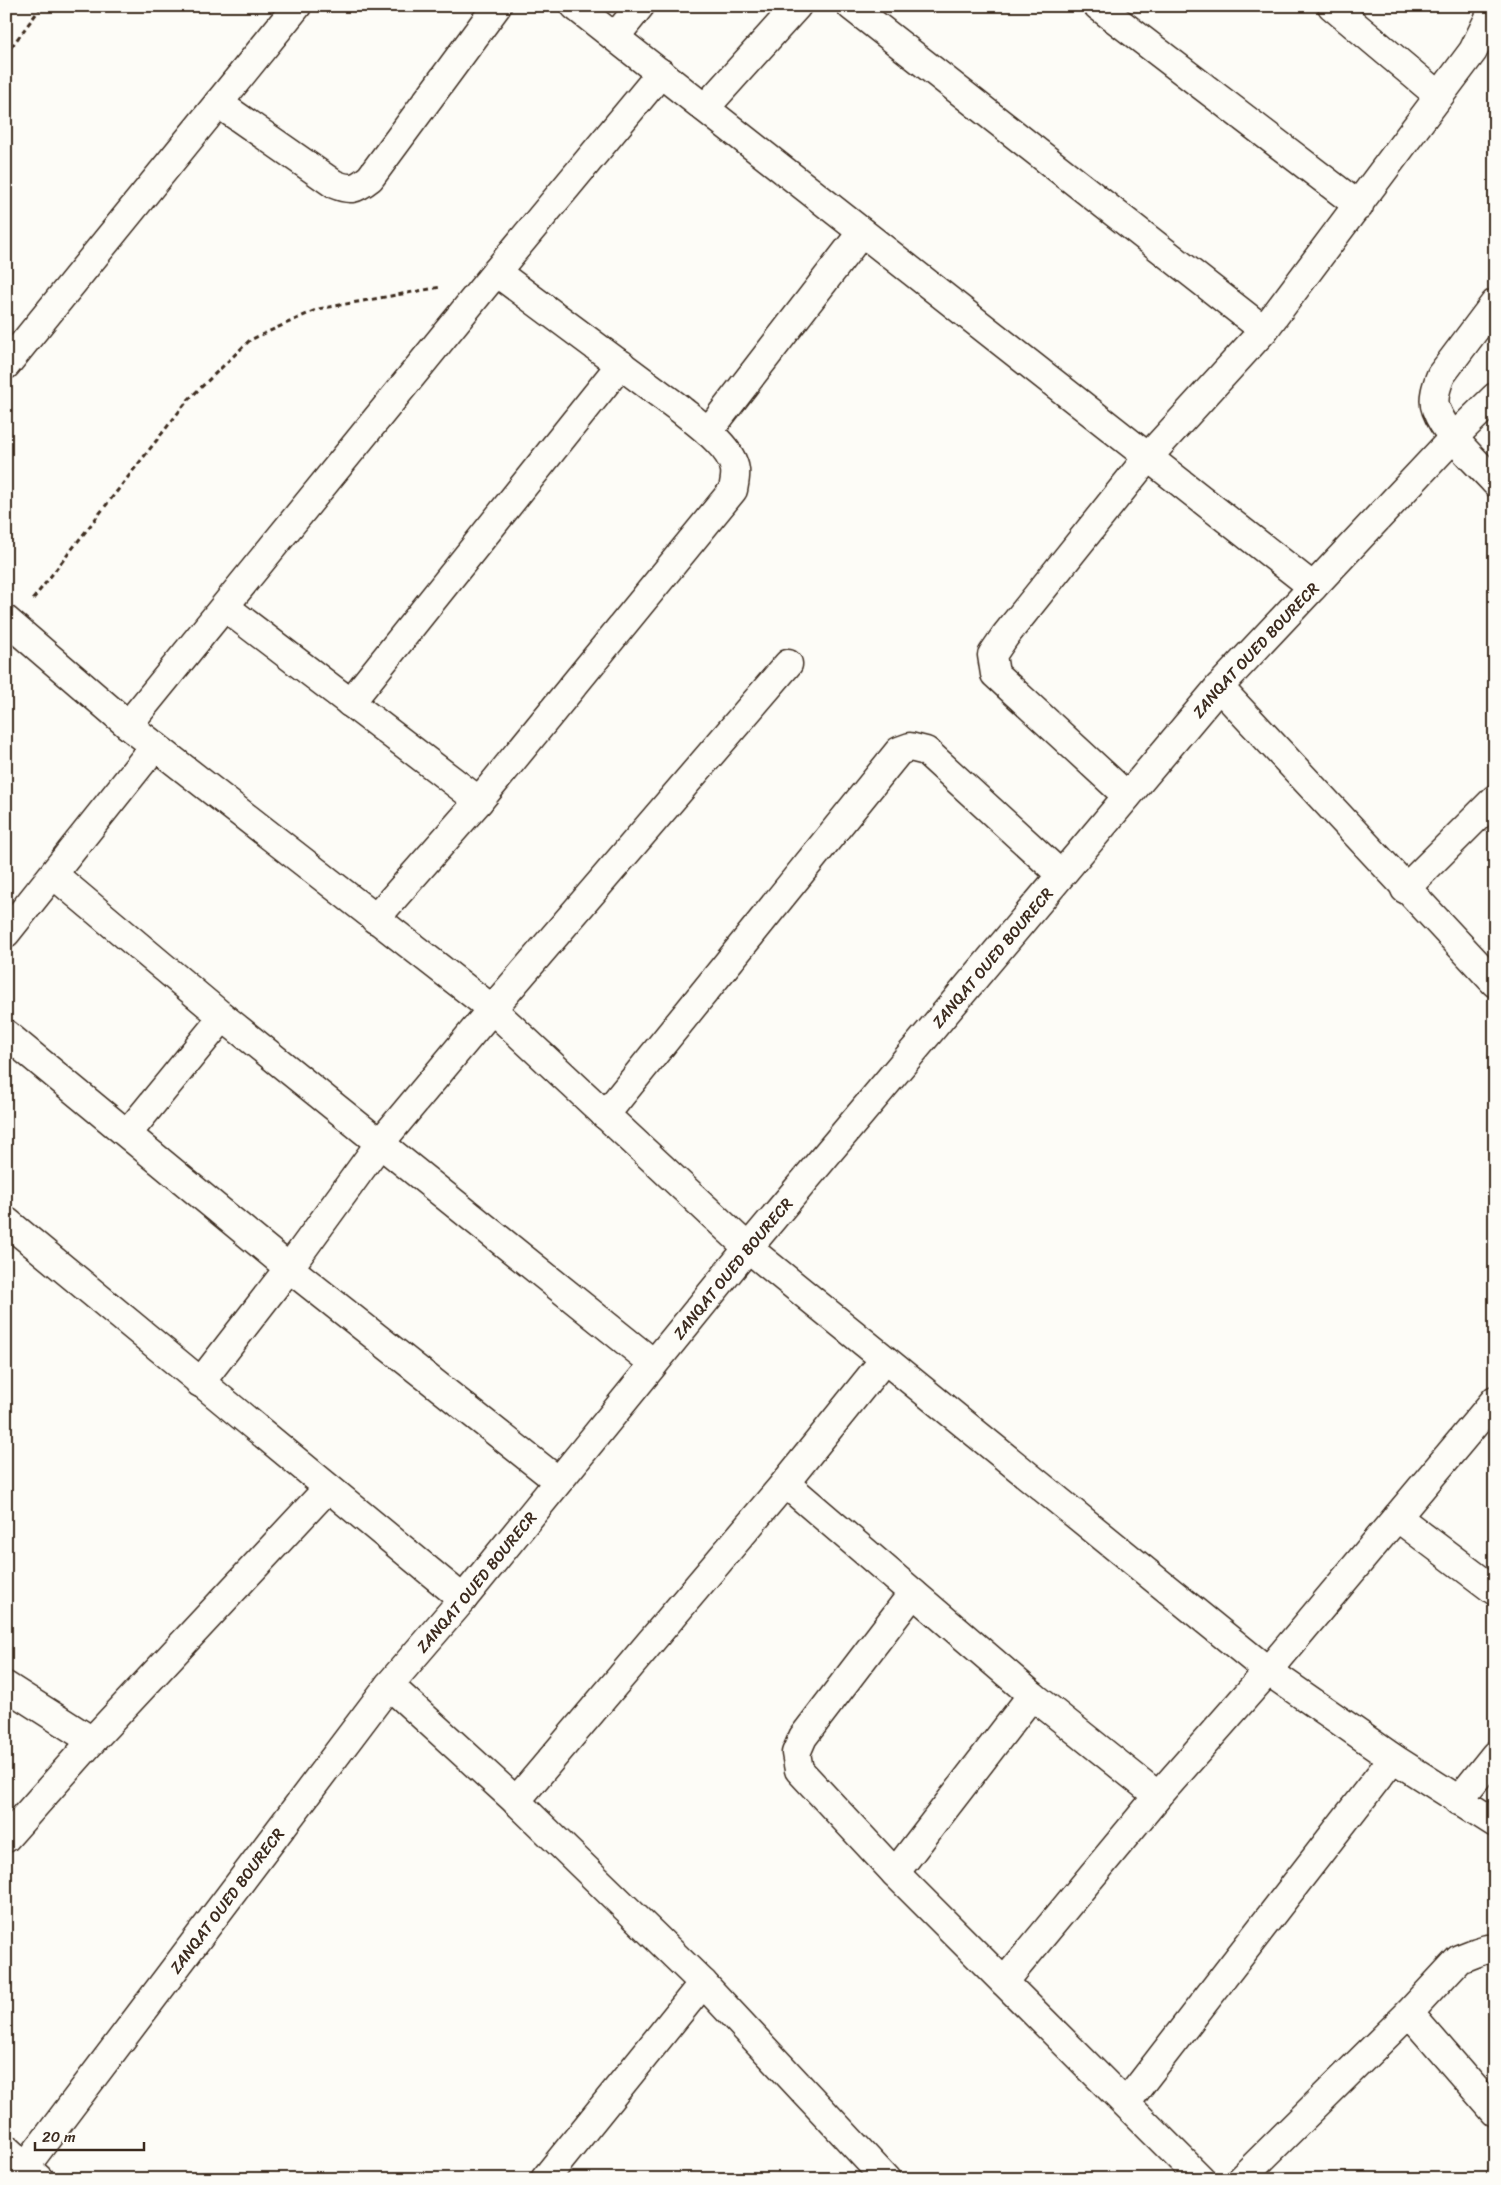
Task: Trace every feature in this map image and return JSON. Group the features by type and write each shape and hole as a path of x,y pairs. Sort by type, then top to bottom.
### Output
{"street":[{"path":"6,365 297,6"},
{"path":"218,103 334,184 346,189 360,186 370,178 497,6"},
{"path":"575,6 1313,587"},
{"path":"615,37 640,6"},
{"path":"705,108 798,6"},
{"path":"851,6 1264,330"},
{"path":"1098,6 1359,206"},
{"path":"1332,6 1440,96"},
{"path":"1127,796 995,674 992,655 1005,636 1148,457 1264,330 1359,206 1473,51 1495,6"},
{"path":"128,725 493,275 661,73"},
{"path":"708,432 862,232"},
{"path":"375,919 479,801 733,490 735,470 729,455 708,432 621,364 493,275"},
{"path":"1495,303 1448,363 1436,389 1436,408 1454,438 1495,482"},
{"path":"350,703 621,364"},
{"name":"ZANQAT OUED BOURECR","path":"27,2175 389,1685 463,1599 653,1363 1060,874 1219,687 1495,397"},
{"path":"225,607 479,801"},
{"path":"9,623 154,746 492,1009 748,1248 1268,1671 1393,1758 1495,1823"},
{"path":"200,1383 289,1268 380,1143 492,1009 788,664"},
{"path":"1219,687 1405,889 1495,983"},
{"path":"6,933 154,746"},
{"path":"605,1115 899,751 910,747 926,750 1060,874"},
{"path":"1405,889 1495,799"},
{"path":"54,874 223,1017 653,1363"},
{"path":"128,1133 223,1017"},
{"path":"6,1034 289,1268 558,1481"},
{"path":"6,1221 463,1599"},
{"path":"516,1801 785,1483 884,1360"},
{"path":"1004,1982 1158,1796 1268,1671 1495,1400"},
{"path":"785,1483 1032,1695 1158,1796"},
{"path":"6,1838 92,1741 328,1488"},
{"path":"1397,1518 1495,1591"},
{"path":"913,1593 803,1737 796,1753 799,1770 895,1873 1201,2179"},
{"path":"389,1685 516,1801 703,1983 886,2179"},
{"path":"6,1686 92,1741"},
{"path":"895,1873 1032,1695"},
{"path":"1458,1801 1495,1755"},
{"path":"1126,2103 1393,1758"},
{"path":"1241,2179 1409,2013 1459,1960 1486,1949 1495,1950"},
{"path":"546,2179 703,1983"},
{"path":"1409,2013 1495,2112"},
{"path":"6,2149 27,2175"}],"path":[{"path":"6,54 42,6"},
{"path":"9,623 188,400 250,340 318,308 493,275"}]}
